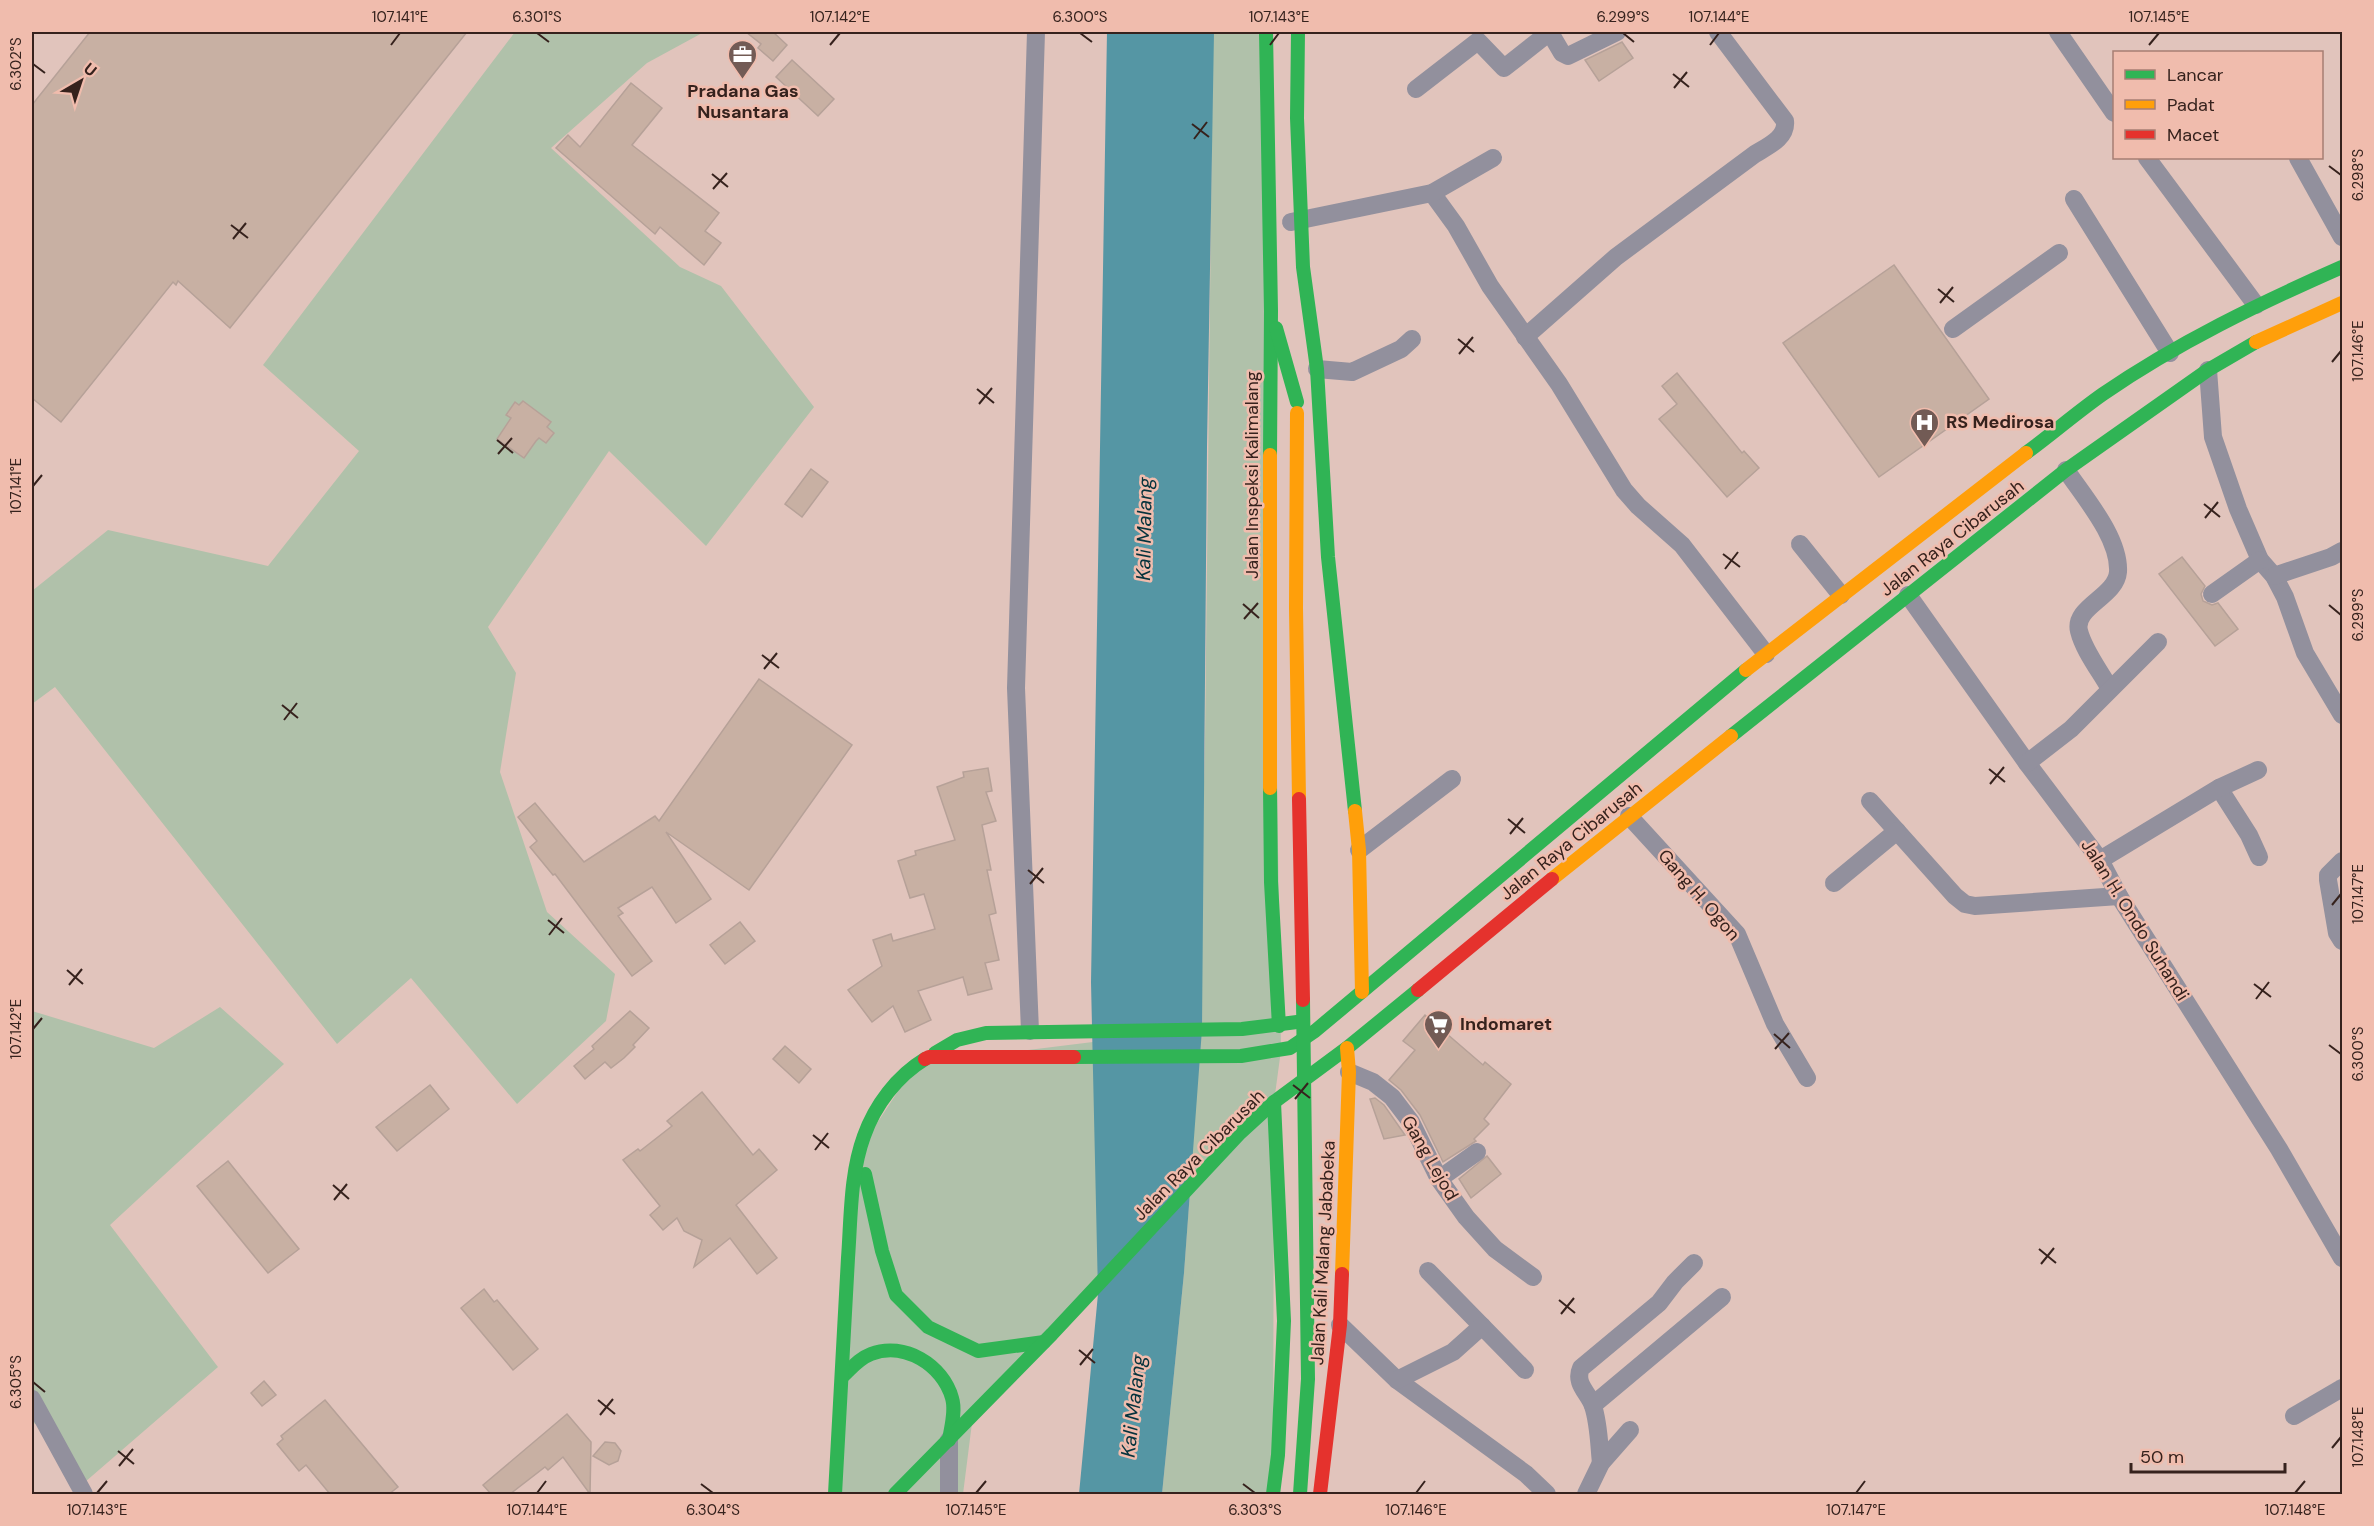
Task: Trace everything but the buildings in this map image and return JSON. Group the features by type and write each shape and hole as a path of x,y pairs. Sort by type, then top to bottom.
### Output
{"main road":[{"name":"Jalan Inspeksi Kalimalang","path":"1266,32 1271,311 1269,686 1271,848 1279,1026"},
{"path":"1298,32 1297,118 1300,222 1317,369 1328,557 1359,850 1362,992"},
{"name":"Jalan Raya Cibarusah","path":"929,1057 1241,1056 1290,1048 1316,1031 1766,654 2103,394 2256,305 2343,267"},
{"name":"Jalan Raya Cibarusah","path":"894,1494 1044,1342 1240,1133 1274,1102 1347,1048 1629,816 2067,470 2208,370 2270,334 2343,303"},
{"path":"1271,311 1297,408"},
{"path":"1300,1494 1308,1379 1308,1290 1296,608 1297,408 1310,322"},
{"name":"Jalan Raya Cibarusah","path":"835,1494 848,1267 860,1148 877,1109 899,1079 915,1064 957,1040 971,1035 1030,1031 1242,1029 1279,1026 1325,1016 1342,1008"},
{"name":"Jalan Kali Malang Jababeka","path":"1320,1494 1329,1324 1349,1072 1347,1048"},
{"name":"Jalan Kali Malang Jababeka","path":"1273,1494 1278,1455 1284,1321 1274,1102"},
{"path":"860,1148 882,1251 896,1294 929,1328 978,1351 1044,1342"},
{"path":"1284,1321 1329,1324"},
{"path":"842,1377 859,1360 881,1351 904,1351 927,1360 944,1377 952,1399 949,1440"}],"street":[{"path":"1030,1031 1016,688 1036,32"},
{"path":"1416,89 1478,41 1505,68 1546,34 1552,36 1562,53 1568,56 1617,32"},
{"path":"1526,337 1616,257 1774,142 1784,132 1785,121 1718,32"},
{"path":"2058,32 2113,110"},
{"path":"1269,224 1300,222 1432,193 1493,158"},
{"path":"2148,159 2256,305"},
{"path":"2299,159 2343,237"},
{"path":"1432,193 1456,226 1490,286 1559,384 1624,490 1638,506 1682,545 1766,654"},
{"path":"2074,199 2170,353"},
{"path":"1953,329 2059,253"},
{"path":"1317,369 1352,372 1401,349 1412,339"},
{"path":"2208,370 2213,437 2238,509 2260,560 2274,576 2285,597 2305,652 2343,715"},
{"path":"2067,470 2116,550 2118,571 2116,582 2085,612 2080,619 2079,630 2110,689"},
{"path":"1800,544 1841,595"},
{"path":"2274,576 2343,551"},
{"path":"2212,594 2260,560"},
{"name":"Jalan H. Ondo Suhandi","path":"1908,596 2026,764 2100,860 2119,896 2279,1149 2343,1258"},
{"path":"2026,764 2071,729 2158,642"},
{"path":"2100,860 2219,788 2258,770"},
{"path":"1359,850 1452,779"},
{"path":"2219,788 2249,835 2259,857"},
{"path":"1870,801 1955,896 1965,904 1975,906 2119,896"},
{"name":"Gang H. Ogon","path":"1629,816 1737,934 1775,1024 1807,1078"},
{"path":"1834,883 1897,831"},
{"path":"2343,861 2328,875 2337,933 2343,941"},
{"name":"Gang Lejod","path":"1349,1072 1373,1082 1392,1097 1412,1122 1439,1179 1466,1217 1495,1249 1533,1277"},
{"path":"1439,1179 1477,1152"},
{"path":"1601,1463 1593,1405 1580,1384 1578,1374 1581,1368 1659,1303 1694,1263"},
{"path":"1428,1271 1525,1370"},
{"path":"1593,1405 1722,1297"},
{"path":"1329,1324 1397,1380 1526,1474 1547,1494"},
{"path":"1397,1380 1453,1352 1482,1326"},
{"path":"2294,1416 2343,1388"},
{"path":"32,1398 84,1494"},
{"path":"1586,1494 1601,1463 1630,1430"},
{"path":"949,1440 949,1494"}],"green space":[{"path":"515,32 704,32 647,63 551,148 680,267 721,286 814,407 706,546 609,451 488,627 516,673 500,772 547,912 615,974 606,1021 517,1104 411,978 337,1044 55,687 32,704 32,591 108,530 268,566 359,451 263,365"},
{"path":"1213,32 1266,32 1281,1050 1274,1102 1273,1494 1162,1494 1190,1191 973,1415 963,1494 835,1494 860,1149 916,1064 1198,1029 1205,742"},
{"path":"220,1007 284,1064 110,1225 218,1367 85,1482 58,1437 32,1422 32,1011 154,1048"}],"water":[{"name":"Kali Malang","path":"1107,32 1214,32 1207,447 1202,1029 1184,1273 1162,1494 1079,1494 1098,1294 1091,982"}],"traffic: fast":[{"path":"1266,32 1271,311 1270,455"},
{"path":"1298,32 1297,118 1303,267 1317,369 1328,557 1355,811"},
{"path":"2026,453 2131,375 2250,310 2342,267"},
{"path":"1276,328 1297,402"},
{"path":"1731,736 2066,470 2208,370 2256,342"},
{"path":"1074,1057 1241,1056 1290,1048 1315,1031 1746,670"},
{"path":"1270,788 1271,882 1279,1026"},
{"path":"895,1494 1052,1334 1240,1133 1274,1102 1347,1048 1418,990"},
{"path":"1300,1494 1308,1379 1303,1000"},
{"path":"935,1053 957,1040 986,1033 1242,1029 1297,1022"},
{"path":"835,1494 851,1212 856,1165 864,1136 881,1102 905,1074 925,1059"},
{"path":"1273,1494 1278,1455 1284,1321 1274,1102"},
{"path":"865,1174 882,1251 896,1295 928,1327 978,1351 1044,1342"},
{"path":"842,1377 862,1358 871,1354 896,1351 920,1359 940,1375 952,1398 953,1414 949,1440"}],"traffic: slow":[{"path":"2256,342 2342,303"},
{"path":"1297,413 1296,608 1299,799"},
{"path":"1746,670 2026,453"},
{"path":"1270,455 1270,788"},
{"path":"1552,879 1731,736"},
{"path":"1355,811 1359,850 1362,992"},
{"path":"1342,1274 1349,1072 1347,1048"}],"traffic: jam":[{"path":"1299,799 1303,1000"},
{"path":"1418,990 1552,879"},
{"path":"925,1059 929,1057 1074,1057"},
{"path":"1320,1494 1340,1325 1342,1274"}],"place":[{"name":"Pradana Gas Nusantara","path":"743,80"},
{"name":"RS Medirosa","path":"1925,448"},
{"name":"Indomaret","path":"1439,1050"}]}
